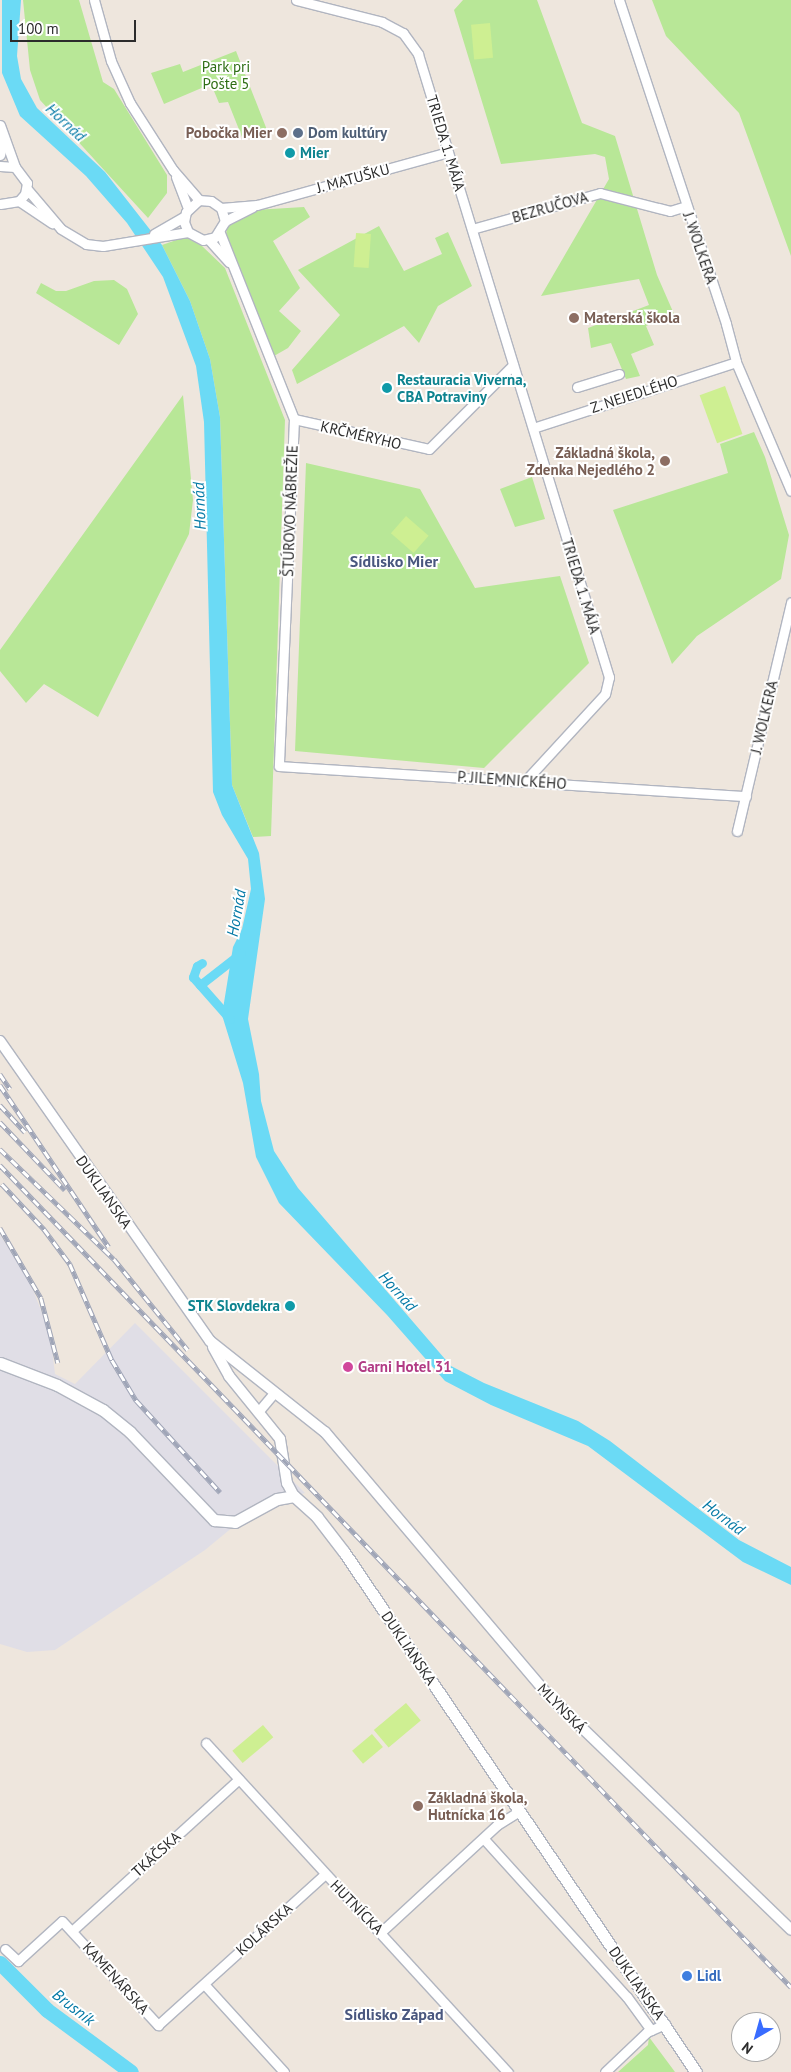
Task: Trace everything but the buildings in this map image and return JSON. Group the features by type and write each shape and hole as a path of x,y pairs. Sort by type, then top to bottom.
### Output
{"main road":[{"path":"0,1363 34,1375 91,1402 117,1420 214,1520 235,1522 277,1500 294,1496"},
{"name":"DUKLIANSKA","path":"294,1496 317,1517 344,1552 696,2072"}],"street":[{"path":"94,0 111,61 130,103 173,170 199,200"},
{"name":"TRIEDA 1. MÁJA","path":"296,0 382,22 412,42 418,54 609,681 605,694 526,781"},
{"name":"J. WOLKERA","path":"619,0 726,324 736,362 791,492"},
{"path":"0,126 15,166 25,176 27,189 61,228"},
{"path":"0,155 4,138"},
{"name":"J. MATUŠKU","path":"257,205 448,152"},
{"path":"0,166 15,166"},
{"path":"173,170 186,212 188,232"},
{"path":"19,202 27,189"},
{"name":"BEZRUČOVA","path":"472,229 600,193 670,211 686,206"},
{"path":"0,204 19,202 86,244 103,246 127,242 169,230 188,232 197,239 209,240 220,233 225,221 221,208 211,200 199,200 169,230"},
{"path":"221,208 257,205"},
{"path":"225,221 257,205"},
{"name":"ŠTÚROVO NÁBREŽIE","path":"220,233 294,419 279,766"},
{"path":"209,240 234,268"},
{"name":"Z. NEJEDLÉHO","path":"532,428 736,362"},
{"name":"KRČMÉRYHO","path":"294,419 429,449 513,365"},
{"name":"Z. NEJEDLÉHO","path":"577,387 619,374"},
{"name":"J. WOLKERA","path":"737,831 791,602"},
{"name":"P. JILEMNICKÉHO","path":"279,766 746,796"},
{"name":"DUKLIANSKA","path":"0,1041 210,1341"},
{"path":"210,1341 224,1368 281,1442 287,1483 294,1496"},
{"name":"MLYNSKÁ","path":"210,1341 325,1432 355,1465 496,1638 548,1695 791,1930"},
{"path":"258,1412 274,1393"},
{"name":"HUTNÍCKA","path":"206,1743 324,1874 382,1932 506,2072"},
{"name":"TKÁČSKA","path":"73,1930 239,1779"},
{"path":"382,1932 497,1825 519,1812"},
{"name":"DUKLIANSKA","path":"484,1839 627,1996 651,2030"},
{"name":"KOLÁRSKA","path":"204,1984 324,1874"},
{"path":"5,1949 18,1961 62,1921 73,1930"},
{"name":"KAMENÁRSKA","path":"73,1930 158,2024 204,1984"},
{"path":"204,1984 284,2072"},
{"path":"605,2072 651,2030 665,2024"}],"shaded area":[{"path":"0,1235 29,1280 50,1333 55,1374 75,1384 135,1323 305,1493 276,1502 239,1522 205,1550 55,1650 27,1652 0,1644"}],"green space":[{"path":"23,0 79,0 103,82 114,89 167,175 167,193 148,218 40,100 30,70"},
{"path":"463,0 537,0 582,123 615,136 657,275 674,314 646,326 654,345 631,354 640,376 626,379 611,343 591,348 588,328 649,305 639,279 541,296 609,179 605,157 595,154 501,164 454,10"},
{"path":"652,0 791,0 791,256 739,113 666,36"},
{"path":"490,23 493,58 474,60 471,25"},
{"name":"Park pri Pošte 5","path":"236,51 267,130 242,137 228,102 219,103 211,84 164,104 151,73 180,64 183,72"},
{"path":"304,207 310,217 273,241 300,288 279,311 301,331 288,348 274,356 226,234 228,223 253,210"},
{"path":"379,226 404,271 442,254 435,238 448,232 472,286 438,306 419,343 404,326 297,384 292,370 340,315 298,270"},
{"path":"356,233 371,234 369,268 354,267"},
{"path":"185,237 202,246 225,268 285,420 271,836 253,837 232,785 220,417 210,359 190,301 162,245"},
{"path":"114,280 127,289 138,314 119,345 36,293 41,283 56,291 66,291 94,281"},
{"path":"725,386 742,434 717,443 700,395"},
{"path":"183,395 193,500 189,534 98,717 44,684 26,703 0,671 0,650"},
{"path":"754,432 765,457 789,535 781,579 697,636 672,664 613,510 728,473 720,444"},
{"path":"306,463 420,489 475,588 560,576 589,663 484,768 295,751"},
{"path":"532,477 545,519 515,527 500,489"},
{"path":"406,516 429,536 414,553 391,533"},
{"path":"406,1703 421,1721 389,1748 374,1730"},
{"path":"263,1725 273,1737 243,1763 232,1751"},
{"path":"372,1734 383,1747 363,1764 352,1751"},
{"path":"649,2037 675,2072 618,2072 648,2045"}],"water":[{"path":"2,0 21,0 17,56 21,79 37,108 105,172 162,245 190,301 210,359 220,417 232,785 259,853 265,899 248,1019 259,1074 261,1101 274,1151 298,1188 451,1366 484,1383 578,1421 610,1441 739,1540 791,1567 791,1585 743,1562 588,1446 491,1405 445,1381 387,1315 279,1203 256,1157 243,1083 222,1015 233,947 242,929 251,889 248,859 222,815 213,792 204,422 196,366 163,277 127,223 86,176 20,116 2,73"}],"waterway":[{"path":"200,985 241,953"},
{"path":"202,963 197,966 193,977 230,1019"},
{"name":"Brusník","path":"0,1963 47,2010 131,2072"}],"railway":[{"path":"0,1074 10,1089"},
{"path":"0,1085 109,1247"},
{"path":"0,1105 25,1132"},
{"path":"0,1122 65,1190"},
{"path":"0,1149 114,1259 188,1350"},
{"path":"0,1165 791,1987"},
{"path":"2,1184 44,1229 70,1264 112,1360 136,1400 220,1492"},
{"path":"0,1228 41,1298 58,1363"}],"place":[{"name":"Pobočka Mier","path":"282,133"},
{"name":"Dom kultúry","path":"298,133"},
{"name":"Mier","path":"290,153"},
{"name":"Materská škola","path":"574,318"},
{"name":"Restauracia Viverna, CBA Potraviny","path":"387,388"},
{"name":"Základná škola, Zdenka Nejedlého 2","path":"665,461"},
{"name":"STK Slovdekra","path":"290,1306"},
{"name":"Garni Hotel 31","path":"348,1367"},
{"name":"Základná škola, Hutnícka 16","path":"418,1806"},
{"name":"Lidl","path":"687,1976"}],"district":[{"name":"Sídlisko Mier","path":"394,561"},
{"name":"Sídlisko Západ","path":"394,2014"}],"water label":[{"name":"Hornád","path":"66,122"},
{"name":"Hornád","path":"199,506"},
{"name":"Hornád","path":"236,913"},
{"name":"Hornád","path":"398,1291"},
{"name":"Hornád","path":"724,1517"}]}
